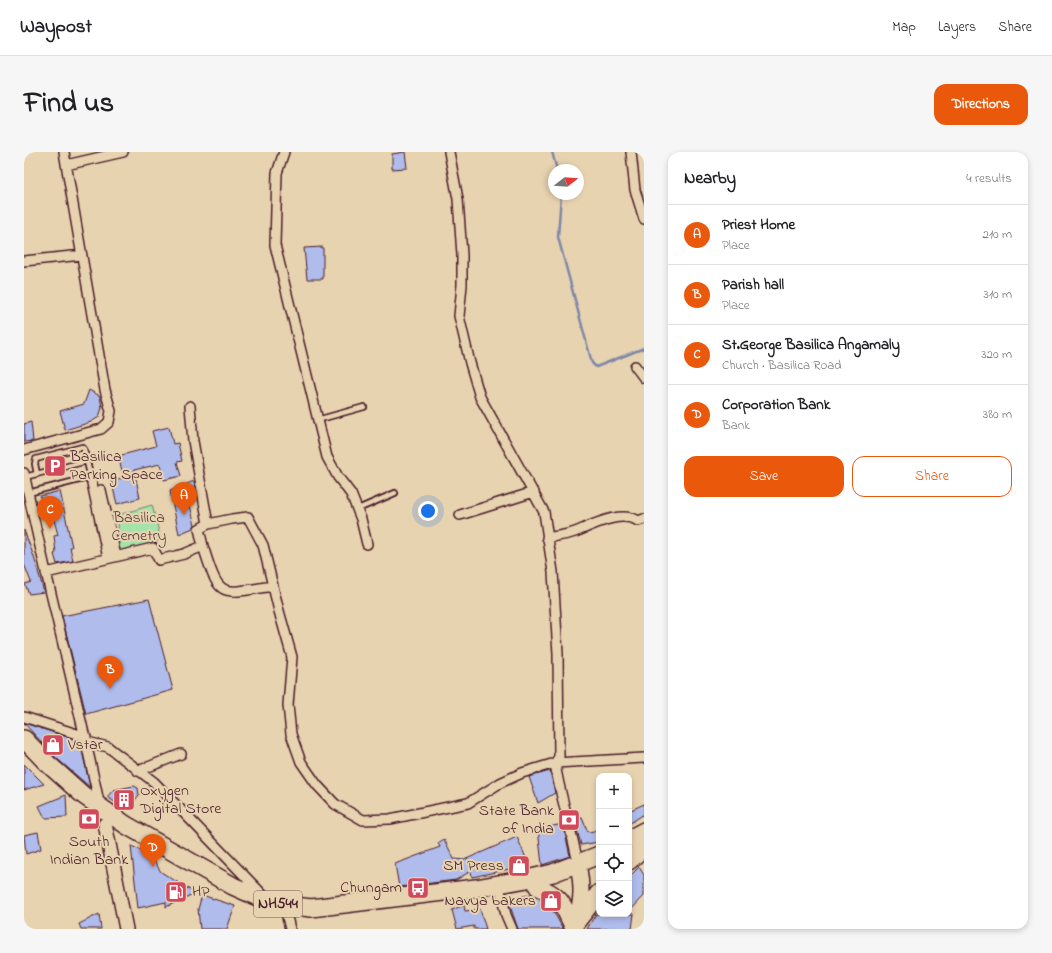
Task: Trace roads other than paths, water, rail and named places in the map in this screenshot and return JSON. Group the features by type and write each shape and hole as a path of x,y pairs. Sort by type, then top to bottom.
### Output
{"highway":[{"name":"NH544","path":"24,739 67,782 126,825 215,876 251,895 272,903 311,908 365,902 476,888 596,867"},
{"name":"NH544","path":"24,753 61,788 105,824 225,895 289,923 406,908 538,887 576,870 596,857"},
{"path":"632,856 638,844"},
{"path":"538,887 549,891 564,905 572,927"},
{"path":"572,927 596,897"}],"main road":[{"path":"105,824 126,929"},
{"path":"572,927 572,909 576,887 576,870"}],"street":[{"path":"24,450 101,429 109,422 111,411 64,152"},
{"path":"66,165 125,152"},
{"path":"284,152 277,173 275,245 298,333 317,420 327,457 338,477 351,494 358,508 367,544"},
{"path":"449,152 458,199 462,255 462,285 459,316 470,363 480,397 544,512 553,572 558,654 559,757 555,763 576,870"},
{"path":"631,152 635,190 644,219"},
{"path":"24,261 82,255"},
{"path":"635,366 644,378"},
{"path":"190,406 192,441 208,524"},
{"path":"24,475 105,824"},
{"path":"92,480 112,557"},
{"path":"101,490 112,557"},
{"path":"460,515 534,492"},
{"path":"273,586 230,593 221,588 213,580 199,529 208,524 232,518 248,517 263,545 292,657 288,706 291,734 301,762 317,785 335,804 363,820 390,819 433,812 468,803 514,777 555,763 644,758"},
{"path":"547,538 575,532 582,528 620,518 631,517 638,521 644,520"},
{"path":"46,573 153,548 159,560 184,554 203,546"},
{"path":"24,717 108,747 154,782 173,800 206,837 272,903"},
{"path":"138,771 181,754"},
{"path":"501,894 506,915 512,929"}],"lane":[{"path":"317,420 364,407"},
{"path":"28,493 92,480 82,446 36,459 34,462 37,474"},
{"path":"24,475 37,474 87,461"},
{"path":"358,508 395,494"}],"waterway":[{"path":"552,152 555,164"},
{"path":"561,200 558,237 592,363 596,367 644,348"}],"place":[{"name":"Basilica Parking Space","path":"55,466"},
{"name":"Priest Home","path":"184,515"},
{"name":"St.George Basilica Angamaly","path":"50,529"},
{"name":"Parish hall","path":"110,689"},
{"name":"Vstar","path":"53,745"},
{"name":"Oxygen Digital Store","path":"124,800"},
{"name":"South Indian Bank","path":"89,819"},
{"name":"State Bank of India","path":"569,820"},
{"name":"SM Press","path":"519,866"},
{"name":"Corporation Bank","path":"153,867"},
{"name":"Chungam","path":"418,888"},
{"name":"HP","path":"176,892"},
{"name":"Navya bakers","path":"551,901"}],"park label":[{"name":"Basilica Cemetry","path":"139,527"}]}
